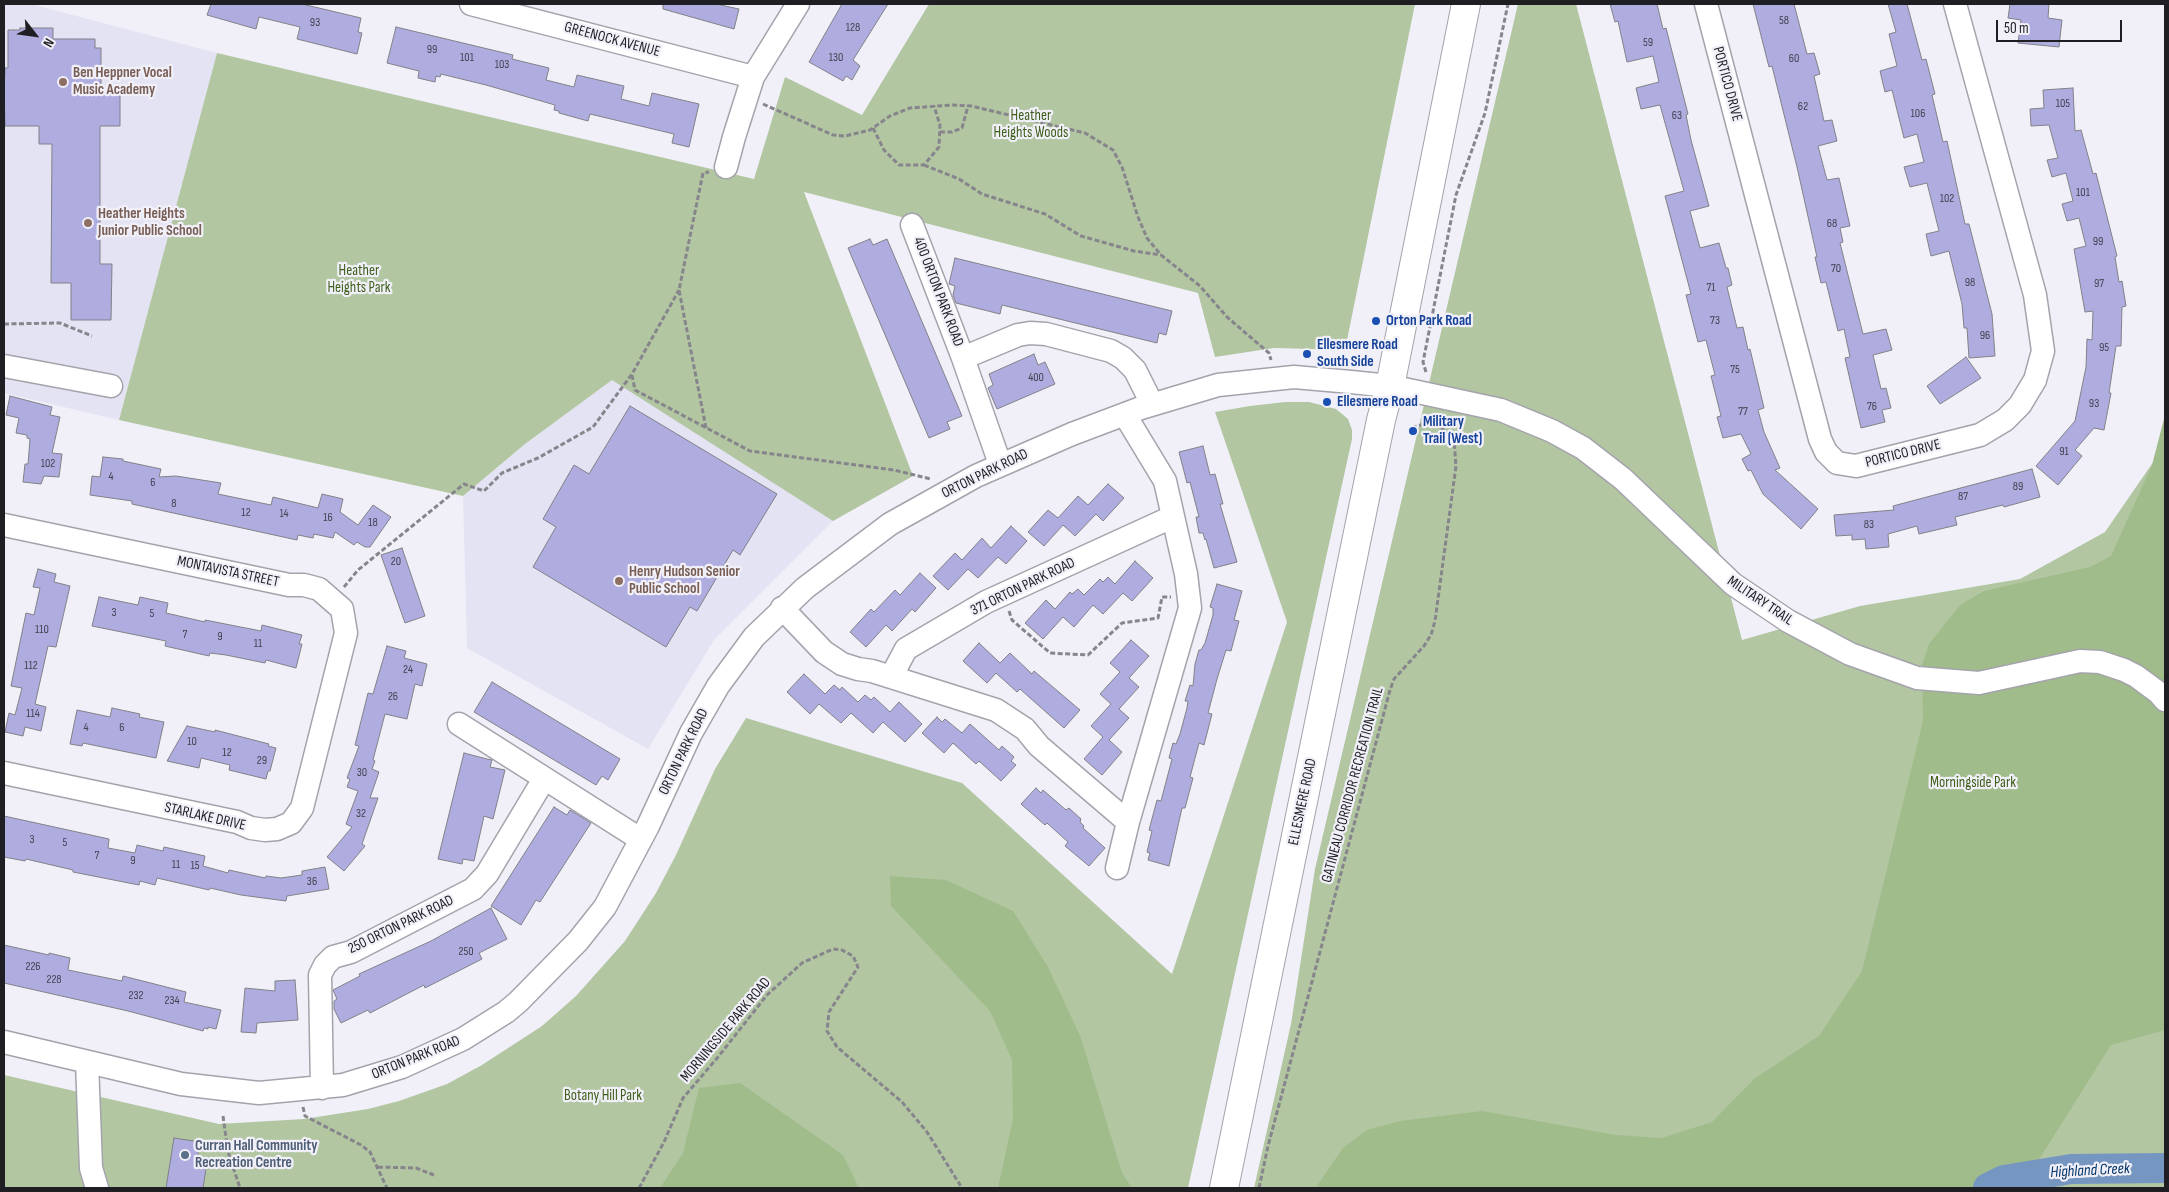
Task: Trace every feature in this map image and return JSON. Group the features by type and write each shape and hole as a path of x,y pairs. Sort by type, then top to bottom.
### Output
{"main road":[{"name":"ELLESMERE ROAD","path":"1224,1188 1381,420 1390,386 1466,4"}],"street":[{"name":"GREENOCK AVENUE","path":"471,4 554,14 753,77"},
{"path":"726,167 753,77 798,4"},
{"name":"PORTICO DRIVE","path":"1706,4 1820,439 1826,452 1837,463 1856,466 1980,435 2005,420 2020,405 2035,380 2043,351 2034,295 1955,4"},
{"name":"400 ORTON PARK ROAD","path":"912,225 963,358 1000,464"},
{"name":"400 ORTON PARK ROAD","path":"963,358 1018,334 1046,334 1111,351 1124,358 1135,370 1152,404"},
{"path":"4,366 111,386"},
{"name":"ORTON PARK ROAD","path":"4,1042 182,1084 259,1093 344,1085 402,1067 463,1039 506,1012 545,977 600,914 616,890 691,733 718,686 754,637 782,608 835,563 909,512 1000,464 1152,404 1218,385 1275,378 1294,377 1390,386"},
{"name":"MILITARY TRAIL","path":"1390,386 1501,410 1552,431 1583,448 1612,469 1721,574 1746,594 1788,622 1867,662 1917,678 1979,682 2080,661 2100,662 2136,676 2165,700"},
{"path":"1117,868 1128,822 1190,608 1186,574 1165,481 1125,415"},
{"name":"371 ORTON PARK ROAD","path":"891,677 906,649 986,602 1172,517"},
{"name":"MONTAVISTA STREET","path":"4,525 289,585 304,585 319,589 333,600"},
{"name":"STARLAKE DRIVE","path":"4,773 237,822 251,828 277,829 291,823 302,808 346,633 342,609 333,600"},
{"path":"782,608 832,659 852,668 891,677 996,710 1025,729 1039,746 1128,822"},
{"path":"459,724 544,780 640,839"},
{"name":"250 ORTON PARK ROAD","path":"322,1088 320,975 325,965 334,957 351,952 473,890 487,874 544,780"},
{"path":"87,1062 90,1168 97,1188"}],"path":[{"path":"1426,372 1423,362 1456,195 1486,113 1508,4"},
{"path":"746,98 833,135 857,134 873,128 900,111 934,106 968,106 1075,129 1097,139 1113,150 1122,167 1138,217 1147,238 1161,256 1200,286 1226,317 1269,353 1275,378"},
{"path":"924,165 939,147 940,125 934,106"},
{"path":"940,132 952,132 962,128 968,106"},
{"path":"873,128 884,150 899,165 924,165 959,179 982,194 1046,214 1081,236 1134,252 1161,256"},
{"path":"333,600 358,570 464,484 484,491 502,473 538,458 593,427 632,374 679,290 703,173 726,167"},
{"path":"679,290 706,429"},
{"path":"4,324 60,323 92,336"},
{"path":"632,374 635,390 750,451 894,470 957,486"},
{"name":"GATINEAU CORRIDOR RECREATION TRAIL","path":"1258,1188 1390,690 1394,679 1424,646 1431,635 1435,621 1456,466 1454,440 1440,426 1428,423 1414,427"},
{"path":"1003,595 1012,620 1050,653 1088,655 1122,623 1158,618 1162,597 1189,596"},
{"name":"MORNINGSIDE PARK ROAD","path":"639,1188 664,1142 683,1098 718,1057 766,995 802,963 833,949 842,950 853,956 858,967 829,1012 827,1031 837,1046 902,1102 927,1132 962,1188"},
{"path":"299,1090 305,1116 361,1145 370,1152 387,1188"},
{"path":"223,1116 228,1152 240,1188"},
{"path":"378,1167 416,1168 434,1175"}],"shaded area":[{"name":"Heather Heights Junior Public School","path":"4,4 31,4 217,53 119,420 4,393"},
{"name":"Henry Hudson Senior Public School","path":"612,379 833,521 714,640 648,749 467,648 463,496 525,444"}],"green space":[{"name":"Heather Heights Park","path":"929,4 1415,4 1345,350 1274,348 1215,357 1198,293 804,192 913,476 833,521 612,380 525,444 463,496 119,420 217,53 754,179 785,77 862,115"},
{"path":"1518,4 1576,4 1742,640 1860,606 2020,579 2105,532 2165,445 2165,1188 1254,1188 1291,1024 1315,869"},
{"name":"Botany Hill Park","path":"1285,402 1309,402 1336,409 1348,419 1352,430 1352,439 1188,1188 4,1188 4,1075 219,1124 304,1119 368,1109 399,1101 447,1084 482,1065 542,1026 576,996 625,941 656,893 676,855 715,769 746,718 962,783 1172,974 1287,622 1215,412"},
{"name":"Morningside Park","path":"2165,415 2165,1030 2111,1045 2021,1188 1317,1188 1343,1148 1367,1130 1400,1121 1482,1111 1616,1135 1662,1138 1712,1122 1754,1079 1819,1036 1862,971 1923,721 1922,665 1929,644 1960,605 1984,591 2090,567 2111,556 2152,465"},
{"path":"890,876 946,880 1013,911 1048,967 1081,1038 1122,1173 1132,1188 998,1188 1013,1119 1012,1060 990,1011 891,906"},
{"path":"740,1083 843,1155 859,1188 660,1188 683,1153 699,1088"}],"building":[{"path":"211,4 302,4 361,18 358,32 362,33 357,54 297,39 300,27 259,17 256,29 207,15"},
{"path":"663,4 716,4 739,9 734,29 663,9"},
{"path":"842,4 888,4 853,60 860,66 852,80 846,76 843,81 809,62"},
{"path":"1610,4 1657,4 1663,29 1666,28 1688,114 1686,115 1691,140 1709,206 1690,211 1700,248 1719,243 1726,268 1728,268 1732,285 1727,287 1737,328 1743,327 1764,408 1758,410 1764,432 1780,468 1775,470 1818,509 1801,529 1763,494 1751,470 1748,471 1742,459 1751,454 1741,434 1723,438 1717,417 1721,416 1711,376 1715,375 1706,340 1698,342 1686,295 1691,294 1665,196 1684,191 1660,105 1641,109 1636,88 1659,82 1653,56 1627,62 1618,21 1615,22"},
{"path":"1753,4 1794,4 1807,54 1814,53 1820,74 1814,76 1824,121 1832,120 1837,141 1818,146 1827,180 1839,178 1850,226 1840,228 1843,242 1840,243 1863,334 1886,329 1892,350 1873,355 1881,389 1886,388 1891,408 1882,410 1885,422 1861,428 1845,358 1850,357 1844,329 1838,331 1826,282 1821,283 1797,167 1772,66 1769,67"},
{"path":"1888,4 1907,4 1922,60 1926,59 1935,94 1932,95 1943,142 1947,141 1965,224 1969,224 1992,314 1995,356 1969,358 1967,328 1964,328 1962,304 1949,251 1931,256 1926,234 1939,231 1927,183 1910,187 1904,167 1924,162 1917,134 1904,138 1892,90 1885,92 1880,71 1897,66 1889,34 1896,32"},
{"path":"2010,4 2049,4 2048,18 2062,20 2059,47 2018,43 2021,20 2008,18"},
{"path":"396,27 513,55 512,59 549,68 546,80 574,87 577,75 624,86 621,99 649,106 652,93 699,104 689,147 672,143 674,134 590,114 588,121 559,113 559,111 554,110 555,105 486,85 441,74 440,77 436,76 435,82 418,78 419,71 387,63"},
{"path":"20,28 53,28 53,39 95,39 95,48 101,48 101,92 120,92 120,126 100,126 100,264 112,264 111,320 71,320 71,283 51,283 52,144 39,144 39,126 5,126 4,90 5,68 8,68 8,30 20,30"},
{"path":"2073,88 2075,131 2081,130 2093,174 2096,173 2117,256 2115,257 2119,282 2122,281 2126,306 2122,307 2121,346 2116,346 2109,393 2111,393 2104,430 2094,428 2075,450 2082,456 2058,485 2036,466 2075,421 2086,367 2087,339 2092,340 2093,311 2085,312 2074,249 2086,246 2079,218 2067,221 2062,204 2073,201 2066,173 2052,177 2047,160 2058,158 2049,125 2031,126 2030,109 2044,108 2043,90"},
{"path":"870,239 873,245 887,239 962,416 947,422 950,429 929,438 848,248"},
{"path":"955,258 1172,311 1166,335 1159,333 1157,343 1002,305 1000,314 956,303 953,295 955,286 949,284"},
{"path":"1034,354 1038,365 1045,362 1055,384 997,409 988,388 993,385 989,374"},
{"path":"1966,357 1981,378 1940,404 1927,386"},
{"path":"10,396 52,407 50,415 60,417 52,453 62,454 59,477 44,476 41,484 23,482 25,464 28,464 30,439 27,438 27,435 16,433 19,418 6,415"},
{"path":"630,406 777,494 740,555 733,550 697,611 690,607 666,647 533,567 556,527 543,519 574,465 589,474"},
{"path":"1203,446 1210,475 1215,474 1223,504 1220,504 1237,562 1214,568 1206,539 1203,533 1199,533 1196,517 1199,517 1190,482 1187,483 1179,452"},
{"path":"103,457 123,459 123,461 161,469 159,477 176,476 221,483 218,494 271,505 273,497 318,508 322,494 343,499 340,512 358,525 373,505 391,517 370,547 365,547 357,542 354,545 335,532 333,538 314,534 313,538 298,535 297,540 132,504 132,501 90,495 92,476 100,477"},
{"path":"2032,469 2040,497 1955,517 1957,525 1919,534 1917,526 1888,534 1889,547 1866,549 1865,539 1852,540 1852,535 1836,536 1834,515 1894,510 1893,506"},
{"path":"1108,484 1124,498 1103,521 1096,514 1075,536 1063,525 1044,546 1028,532 1048,510 1058,518 1078,496 1088,505"},
{"path":"1011,526 1027,541 1006,564 998,557 978,578 968,569 948,590 933,576 955,553 962,560 982,538 991,548"},
{"path":"402,548 425,616 405,623 381,555"},
{"path":"1135,561 1153,578 1132,601 1123,593 1103,614 1093,605 1074,627 1063,617 1043,639 1025,623 1046,600 1055,609 1070,592 1072,594 1078,589 1084,595 1100,579 1103,582 1108,577 1115,584"},
{"path":"38,569 56,574 54,582 70,586 56,647 48,646 35,704 46,707 41,731 25,727 23,736 5,732 9,713 15,715 22,688 11,686 26,613 34,615 40,588 33,587"},
{"path":"920,573 936,588 915,612 912,609 892,631 886,625 866,647 850,632 871,609 874,612 895,590 900,595"},
{"path":"1217,584 1242,591 1234,620 1239,621 1231,651 1226,650 1217,679 1208,713 1212,714 1204,745 1199,743 1190,777 1193,778 1185,808 1182,808 1169,866 1148,860 1150,853 1147,852 1152,831 1149,830 1157,800 1161,801 1172,759 1169,758 1173,743 1176,744 1180,734 1187,708 1188,701 1185,701 1190,685 1193,686 1195,664 1199,650 1201,650 1205,643 1213,615 1213,608 1210,607"},
{"path":"99,597 138,605 140,597 168,603 166,613 205,622 205,620 261,631 262,625 302,635 299,644 302,644 296,668 266,660 265,663 210,653 209,656 165,646 166,641 92,626"},
{"path":"1131,640 1149,656 1129,678 1139,687 1119,709 1129,718 1109,740 1122,752 1102,775 1084,759 1103,737 1091,726 1111,704 1100,694 1120,672 1110,663"},
{"path":"979,643 1000,663 1010,653 1032,674 1034,671 1080,710 1064,728 1020,689 1017,692 996,673 987,683 963,661"},
{"path":"387,646 406,651 404,658 427,664 422,686 415,684 407,719 385,714 372,769 379,772 370,798 378,798 362,844 365,846 344,871 327,857 352,827 346,824 358,791 347,787 350,779 347,778 359,746 355,745 368,693 373,694"},
{"path":"804,674 825,694 834,685 840,690 842,687 858,702 865,695 871,700 874,697 890,712 899,702 922,724 905,742 883,722 873,733 851,713 841,723 819,704 810,714 787,692"},
{"path":"492,682 620,759 608,780 602,776 596,785 474,712"},
{"path":"112,708 140,714 139,717 164,722 156,758 83,743 82,746 70,744 77,710 110,717"},
{"path":"937,717 942,722 945,719 962,733 970,724 999,750 1002,746 1014,757 1011,761 1016,765 1001,781 979,761 976,764 953,743 944,753 922,733"},
{"path":"187,726 215,732 215,730 269,744 268,746 276,748 266,779 229,770 230,765 201,758 199,768 167,761"},
{"path":"464,753 492,760 490,767 505,770 493,819 484,816 474,861 463,859 462,864 438,859"},
{"path":"1036,788 1041,793 1043,790 1066,810 1069,808 1081,819 1080,822 1084,826 1083,828 1105,848 1089,866 1065,846 1068,842 1047,823 1045,825 1021,804"},
{"path":"554,807 567,815 570,810 591,823 540,902 536,900 521,925 491,906"},
{"path":"4,816 109,839 108,848 135,853 137,845 163,851 164,847 205,856 203,866 228,873 229,870 265,878 266,876 281,878 302,875 302,871 325,867 329,889 287,896 286,901 241,895 210,888 209,890 157,878 155,885 140,881 139,885 73,872 73,870 26,859 25,861 4,857"},
{"path":"491,908 507,939 479,953 482,959 425,988 424,985 370,1013 368,1010 341,1023 334,1009 334,1001 337,999 333,990 360,976 359,974 431,941"},
{"path":"4,945 70,958 68,970 122,981 123,976 186,992 184,1002 221,1010 216,1029 208,1027 208,1029 204,1028 203,1031 128,1011 4,983"},
{"path":"295,980 298,1020 257,1023 256,1033 241,1032 245,988 275,991 275,981"},
{"name":"Curran Hall Community Recreation Centre","path":"174,1138 200,1142 196,1167 206,1169 203,1188 166,1188"}],"waterway":[{"name":"Highland Creek","path":"1988,1188 2004,1180 2071,1169 2165,1168"}],"place":[{"name":"Ben Heppner Vocal Music Academy","path":"63,82"},
{"name":"Heather Heights Junior Public School","path":"88,223"},
{"name":"Orton Park Road","path":"1376,321"},
{"name":"Ellesmere Road South Side","path":"1307,354"},
{"name":"Ellesmere Road","path":"1327,402"},
{"name":"Military Trail (West)","path":"1413,431"},
{"name":"Henry Hudson Senior Public School","path":"619,581"},
{"name":"Curran Hall Community Recreation Centre","path":"185,1155"}],"park label":[{"name":"Heather Heights Woods","path":"1031,124"}]}
